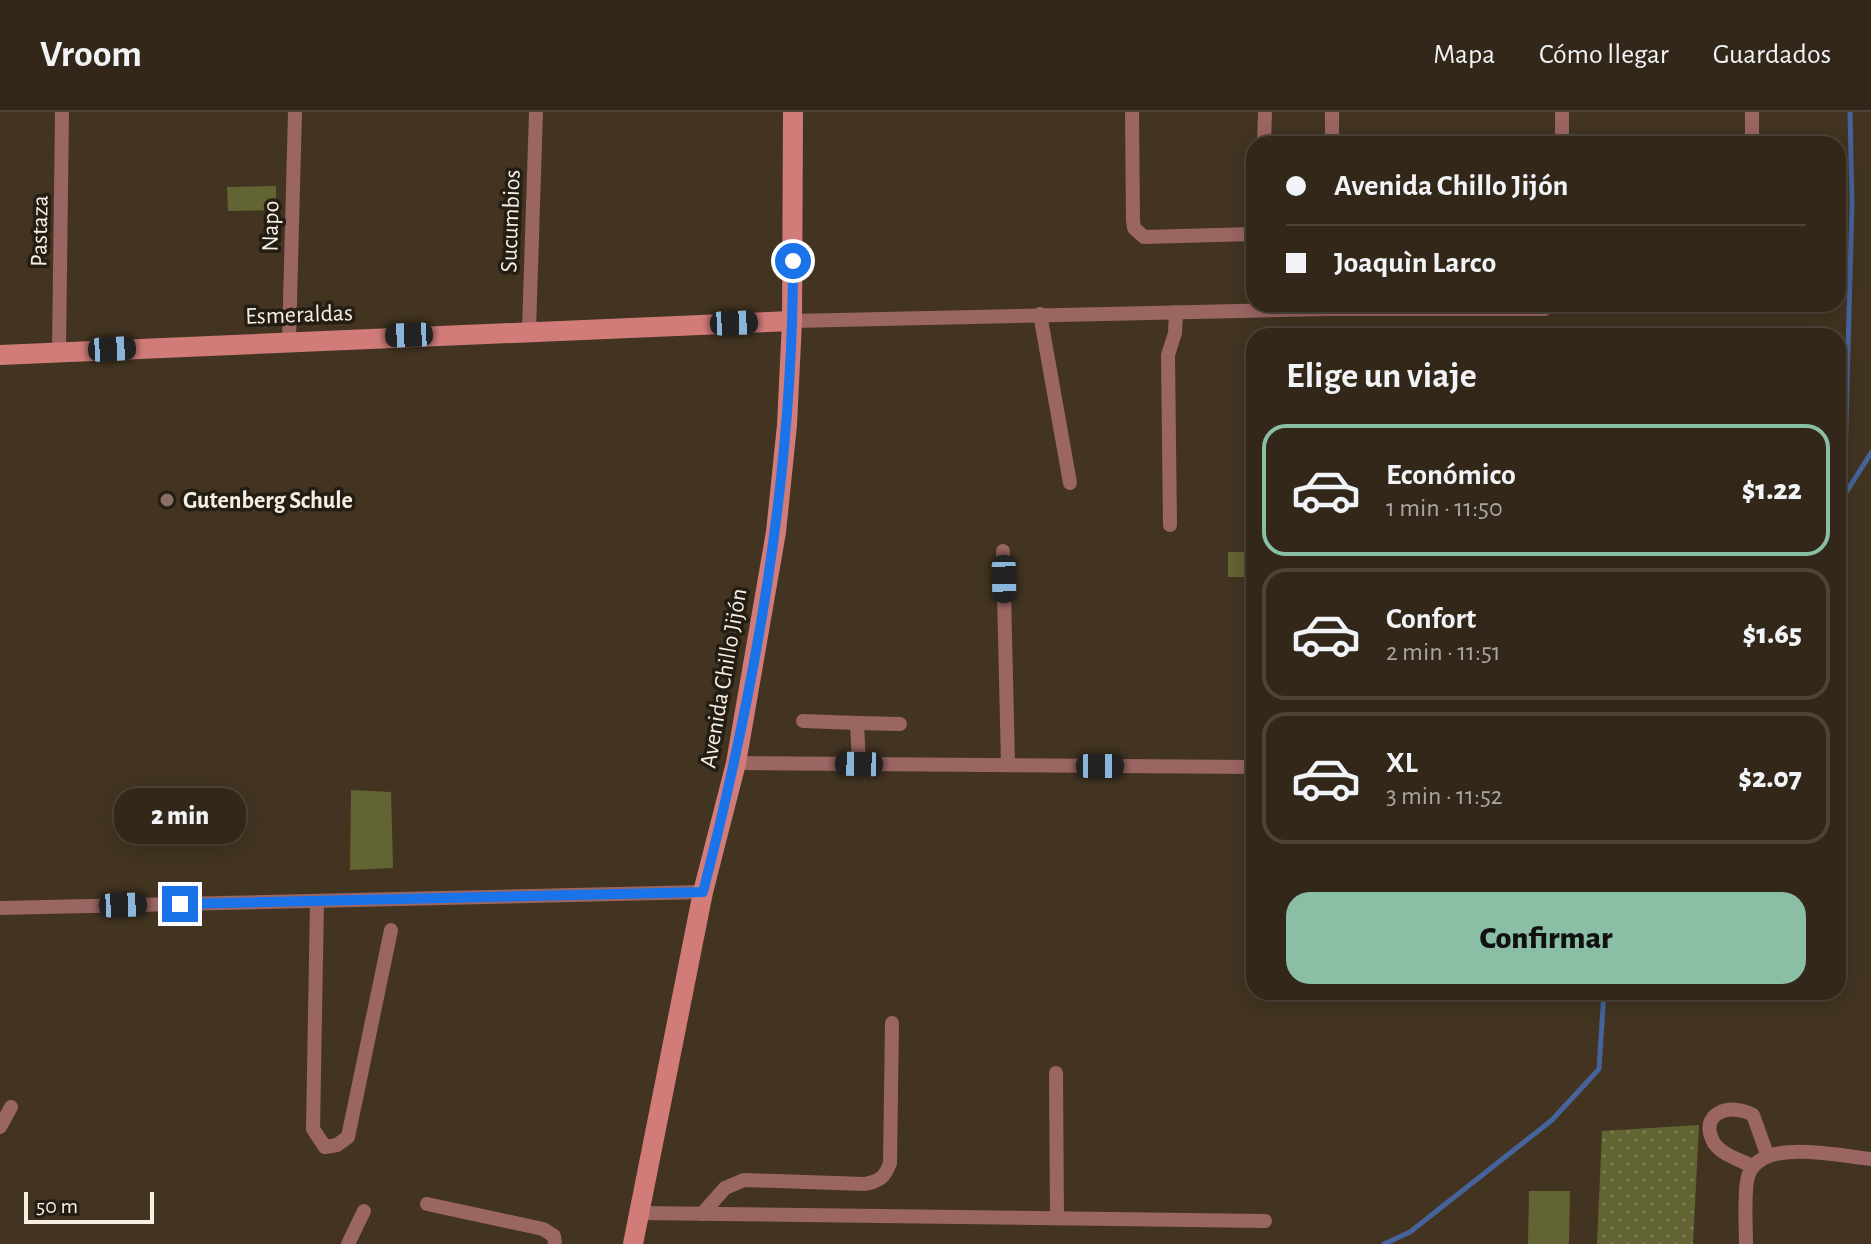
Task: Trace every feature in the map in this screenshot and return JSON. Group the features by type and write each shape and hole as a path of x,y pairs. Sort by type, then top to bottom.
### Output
{"street":[{"name":"Pastaza","path":"59,351 62,112"},
{"name":"Napo","path":"289,340 295,112"},
{"name":"Sucumbios","path":"529,331 536,112"},
{"name":"Avenida Chillo Jijón","path":"633,1244 703,892 736,763 776,532 792,321 793,112"},
{"path":"1132,112 1133,220 1139,234 1144,237 1246,234"},
{"path":"1264,136 1265,112"},
{"path":"1332,112 1332,136"},
{"path":"1562,112 1562,136"},
{"path":"1752,112 1752,136"},
{"path":"792,321 1246,309"},
{"path":"1170,525 1168,355 1175,333 1176,312"},
{"path":"1040,314 1070,483"},
{"name":"Esmeraldas","path":"0,355 289,340 792,321"},
{"path":"1003,551 1008,764"},
{"path":"803,721 900,724"},
{"path":"857,723 859,764"},
{"path":"736,763 1246,767"},
{"path":"0,908 703,892"},
{"path":"317,901 313,1129 325,1147 337,1145 348,1137 391,930"},
{"path":"702,1214 725,1188 744,1180 865,1184 877,1182 886,1175 890,1163 892,1023"},
{"path":"1056,1073 1057,1218"},
{"path":"0,1127 11,1107"},
{"path":"1752,1166 1721,1151 1714,1142 1711,1123 1716,1115 1727,1108 1739,1108 1753,1115 1772,1153"},
{"path":"1746,1244 1747,1179 1752,1166 1772,1153 1871,1159"},
{"path":"427,1204 543,1229 554,1236 555,1244"},
{"path":"348,1244 364,1211"},
{"path":"639,1213 1265,1221"}],"green space":[{"path":"276,186 276,210 228,211 227,187"},
{"path":"1228,552 1246,552 1246,577 1228,577"},
{"path":"351,790 391,792 393,868 350,870"},
{"path":"1699,1125 1693,1244 1597,1244 1602,1131"},
{"path":"1529,1191 1570,1191 1569,1244 1528,1244"}],"waterway":[{"path":"1846,423 1852,204 1850,112"},
{"path":"1846,492 1871,453"},
{"path":"1384,1244 1410,1232 1552,1120 1599,1069 1603,1000"}],"place":[{"name":"Gutenberg Schule","path":"167,500"}],"route":[{"path":"180,904 703,892 736,763 776,532 787,425 793,261"}]}
